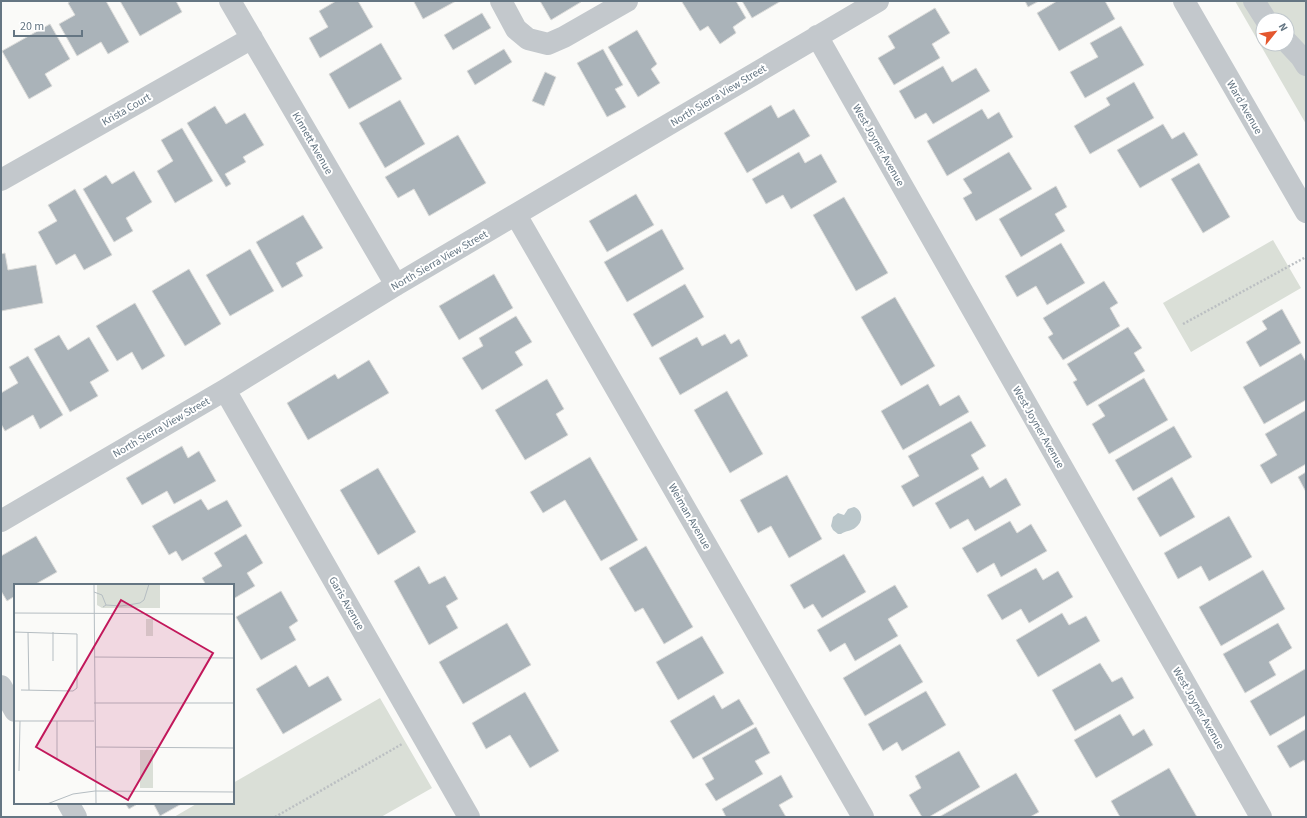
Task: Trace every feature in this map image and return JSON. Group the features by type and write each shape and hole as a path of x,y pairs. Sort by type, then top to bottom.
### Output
{"street":[{"name":"Kinnett Avenue","path":"230,1 396,285"},
{"path":"501,1 516,28 528,39 548,44 564,37 627,1"},
{"name":"North Sierra View Street","path":"1,521 225,390 396,285 878,1"},
{"name":"Ward Avenue","path":"1184,1 1306,212"},
{"path":"1254,1 1261,12"},
{"name":"West Joyner Avenue","path":"817,36 1261,817"},
{"name":"Krista Court","path":"1,180 252,38"},
{"path":"1295,51 1306,65"},
{"name":"Weiman Avenue","path":"516,215 863,817"},
{"name":"Garis Avenue","path":"225,390 469,817"},
{"path":"1,686 14,709"},
{"path":"69,804 76,817"}],"path":[{"path":"1183,324 1306,257"},
{"path":"275,817 406,742"}],"shaded area":[{"path":"1235,1 1306,1 1306,124 1264,52 1295,52 1295,12 1255,12 1255,36"},
{"path":"1273,240 1301,288 1191,352 1163,303"},
{"path":"854,507 861,513 860,523 853,529 838,534 831,526 833,517 838,513 844,515 848,509"},
{"path":"380,698 432,788 381,817 174,817 196,804 234,804 234,782"}],"building":[{"path":"71,1 106,1 129,42 108,54 101,42 77,56 59,24 75,15 68,3"},
{"path":"120,1 176,1 182,12 140,36"},
{"path":"336,1 358,1 373,27 320,58 309,38 328,27 319,11"},
{"path":"456,1 423,19 414,2"},
{"path":"540,1 580,1 581,2 551,20"},
{"path":"736,1 746,18 733,27 736,33 720,44 708,26 700,31 682,2"},
{"path":"742,1 781,1 752,18"},
{"path":"1025,1 1039,1 1028,7"},
{"path":"1057,1 1105,1 1115,19 1059,51 1037,13"},
{"path":"935,8 950,33 932,44 940,58 894,85 878,58 895,48 888,36"},
{"path":"482,13 491,28 453,50 444,35"},
{"path":"50,24 70,59 45,74 52,86 29,99 2,51"},
{"path":"1121,26 1144,65 1085,98 1070,72 1098,57 1090,43"},
{"path":"637,30 657,64 651,69 660,83 638,97 608,47"},
{"path":"381,43 402,79 349,109 329,74"},
{"path":"504,49 512,62 475,85 467,71"},
{"path":"603,49 623,85 615,89 626,107 607,117 577,63"},
{"path":"943,66 952,82 976,68 990,91 933,124 926,113 915,119 899,91"},
{"path":"545,72 556,77 544,106 532,101"},
{"path":"1134,82 1154,118 1090,154 1074,126 1110,105 1106,98"},
{"path":"400,100 425,144 385,168 359,123"},
{"path":"771,105 778,118 794,109 810,136 747,173 724,133"},
{"path":"215,106 226,124 245,113 264,145 243,157 246,162 225,174 231,184 226,187 187,123"},
{"path":"982,109 988,119 999,112 1013,137 947,176 927,141"},
{"path":"1163,124 1172,139 1184,132 1198,155 1140,188 1117,150"},
{"path":"182,128 213,181 175,203 157,171 173,161 161,140"},
{"path":"458,135 486,183 429,216 414,189 398,198 385,177"},
{"path":"799,152 805,163 821,154 837,182 791,209 783,195 766,204 752,179"},
{"path":"1009,152 1032,189 976,221 963,198 972,193 963,179"},
{"path":"1199,163 1230,217 1203,233 1171,179"},
{"path":"134,171 152,202 126,218 133,231 114,242 83,189 106,175 112,184"},
{"path":"1056,186 1067,207 1055,214 1065,231 1021,257 999,219"},
{"path":"75,189 112,255 84,270 75,254 56,265 38,232 57,221 48,205"},
{"path":"636,194 654,225 607,252 589,221"},
{"path":"844,197 888,273 856,291 813,215"},
{"path":"303,215 323,248 296,263 303,276 282,288 256,242"},
{"path":"662,229 684,269 627,302 604,262"},
{"path":"1061,243 1085,283 1047,305 1036,286 1017,297 1005,276"},
{"path":"250,249 274,291 230,316 206,275"},
{"path":"5,253 8,270 36,265 43,303 1,311 1,254"},
{"path":"189,269 221,324 185,346 152,291"},
{"path":"494,274 513,308 459,340 439,306"},
{"path":"1104,281 1118,303 1110,308 1120,326 1063,360 1048,337 1053,334 1043,318"},
{"path":"685,284 704,317 652,347 633,314"},
{"path":"895,297 935,366 901,386 861,317"},
{"path":"135,303 165,356 142,370 132,352 117,361 96,326"},
{"path":"1282,309 1301,343 1260,367 1246,342 1267,329 1262,321"},
{"path":"516,316 532,342 515,352 523,365 482,390 462,358 483,346 479,338"},
{"path":"1128,327 1142,348 1134,353 1145,371 1087,406 1073,382 1077,380 1067,364"},
{"path":"725,334 731,344 739,339 748,356 680,395 659,358 697,337 702,346"},
{"path":"59,335 68,350 89,337 109,371 90,382 98,396 70,412 34,349"},
{"path":"1301,353 1306,362 1306,400 1264,424 1243,387"},
{"path":"28,356 63,415 40,429 33,415 5,431 1,424 1,393 18,383 9,367"},
{"path":"369,360 389,393 308,440 287,403 335,374 338,379"},
{"path":"1144,378 1168,420 1109,454 1092,424 1105,416 1098,405"},
{"path":"547,379 564,409 556,414 568,435 525,460 495,410"},
{"path":"928,384 940,406 959,395 969,412 903,450 881,411"},
{"path":"727,391 763,454 730,473 694,410"},
{"path":"1306,410 1306,464 1271,484 1260,465 1277,455 1265,434"},
{"path":"971,421 986,446 971,455 979,469 913,507 901,486 919,476 908,456"},
{"path":"1174,426 1192,457 1133,491 1115,460"},
{"path":"182,446 188,458 199,451 216,481 174,504 167,491 142,505 126,478"},
{"path":"590,457 638,540 601,561 565,500 543,513 530,492"},
{"path":"378,468 416,532 378,555 340,490"},
{"path":"1306,472 1306,492 1298,477"},
{"path":"787,475 822,539 789,558 771,526 758,533 740,500"},
{"path":"983,476 990,488 1006,478 1021,505 975,531 968,519 950,529 935,503"},
{"path":"1172,477 1195,517 1160,537 1137,498"},
{"path":"201,499 208,510 227,500 242,526 182,561 176,551 169,555 152,526"},
{"path":"1229,516 1252,557 1209,581 1201,566 1178,579 1164,553"},
{"path":"1010,521 1017,533 1031,524 1047,551 1001,577 994,563 977,573 962,548"},
{"path":"246,534 263,563 247,573 255,586 234,598 234,584 205,584 202,578 222,566 214,553"},
{"path":"36,536 57,572 36,584 14,584 14,597 7,601 1,591 1,556"},
{"path":"646,546 693,627 664,644 643,608 635,612 609,568"},
{"path":"844,554 866,592 822,618 813,604 804,609 790,585"},
{"path":"419,566 429,584 445,576 458,599 446,606 458,628 429,645 394,581"},
{"path":"1036,568 1043,580 1058,571 1073,597 1029,623 1021,609 1002,620 987,595"},
{"path":"1263,570 1285,609 1221,646 1199,607"},
{"path":"895,585 908,607 888,619 898,636 855,661 845,643 830,652 817,630"},
{"path":"281,591 298,621 289,627 296,640 261,660 236,617"},
{"path":"1062,613 1069,625 1086,616 1100,641 1038,677 1016,640"},
{"path":"507,623 531,665 463,704 439,662"},
{"path":"1278,623 1292,648 1269,662 1276,675 1245,693 1223,654"},
{"path":"702,636 724,673 678,700 656,662"},
{"path":"900,644 923,682 865,716 843,678"},
{"path":"1100,663 1112,682 1122,677 1134,698 1075,731 1052,690"},
{"path":"296,665 309,687 328,676 342,700 283,734 256,689"},
{"path":"1305,669 1306,715 1270,736 1250,701"},
{"path":"926,691 946,725 902,751 897,742 883,751 868,724"},
{"path":"525,692 559,751 530,768 510,735 486,749 472,723"},
{"path":"714,695 722,709 739,699 754,724 693,759 670,721"},
{"path":"1120,714 1133,736 1144,729 1153,745 1096,778 1074,740"},
{"path":"756,727 770,753 755,761 763,774 716,801 705,784 714,779 702,758"},
{"path":"1306,729 1306,764 1304,760 1290,768 1277,746"},
{"path":"959,751 980,787 929,817 922,817 909,795 921,788 915,776"},
{"path":"1169,768 1197,817 1120,817 1111,801"},
{"path":"1016,773 1039,812 1030,817 939,817"},
{"path":"781,775 793,797 779,805 786,817 726,817 722,809"},
{"path":"126,804 137,804 129,809"},
{"path":"154,804 181,804 160,816"}]}
